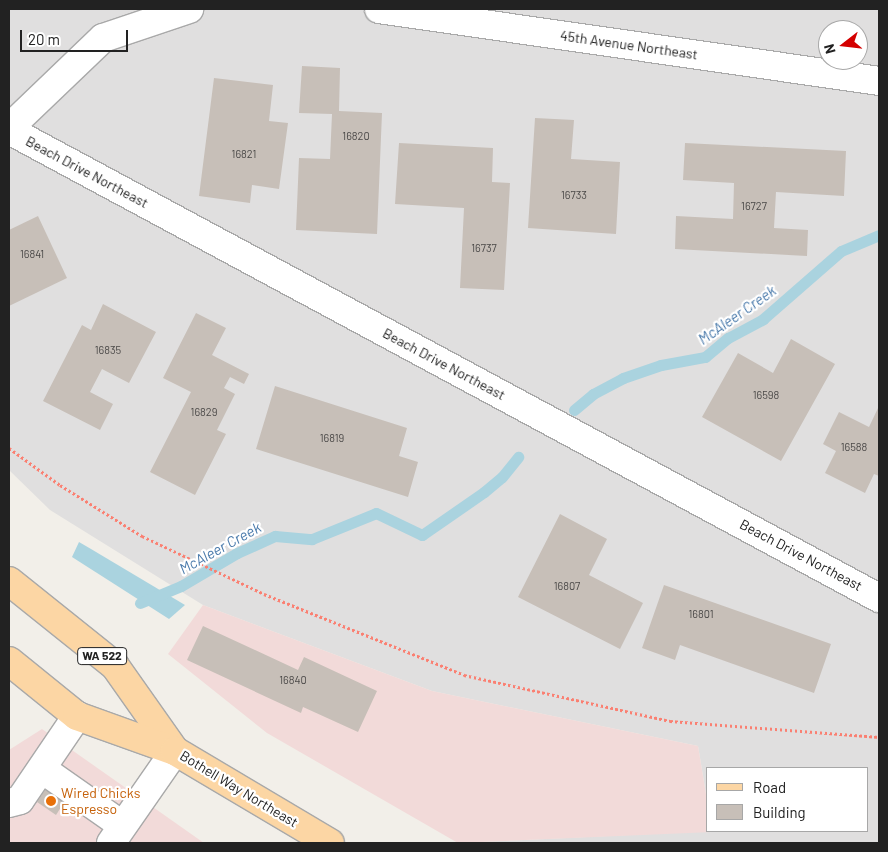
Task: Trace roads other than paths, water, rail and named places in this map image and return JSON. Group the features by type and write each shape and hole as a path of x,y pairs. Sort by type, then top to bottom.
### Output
{"main road":[{"name":"Bothell Way Northeast","path":"9,581 115,666 175,751"},
{"name":"Bothell Way Northeast","path":"9,662 77,716 175,751 328,843"}],"street":[{"path":"9,129 103,38 189,9"},
{"name":"45th Avenue Northeast","path":"380,9 879,81"},
{"name":"Beach Drive Northeast","path":"9,129 879,598"},
{"path":"9,803 20,800 77,716"},
{"path":"42,769 121,836 175,751"}],"water":[{"path":"79,542 185,605 169,619 72,557"}],"waterway":[{"name":"McAleer Creek","path":"574,410 593,394 623,378 661,365 705,357 728,338 763,319 841,251 879,235"},
{"name":"McAleer Creek","path":"140,603 181,586 237,553 275,536 312,539 376,513 422,535 484,492 502,477 518,457"}],"place":[{"name":"Wired Chicks Espresso","path":"51,801"}]}
